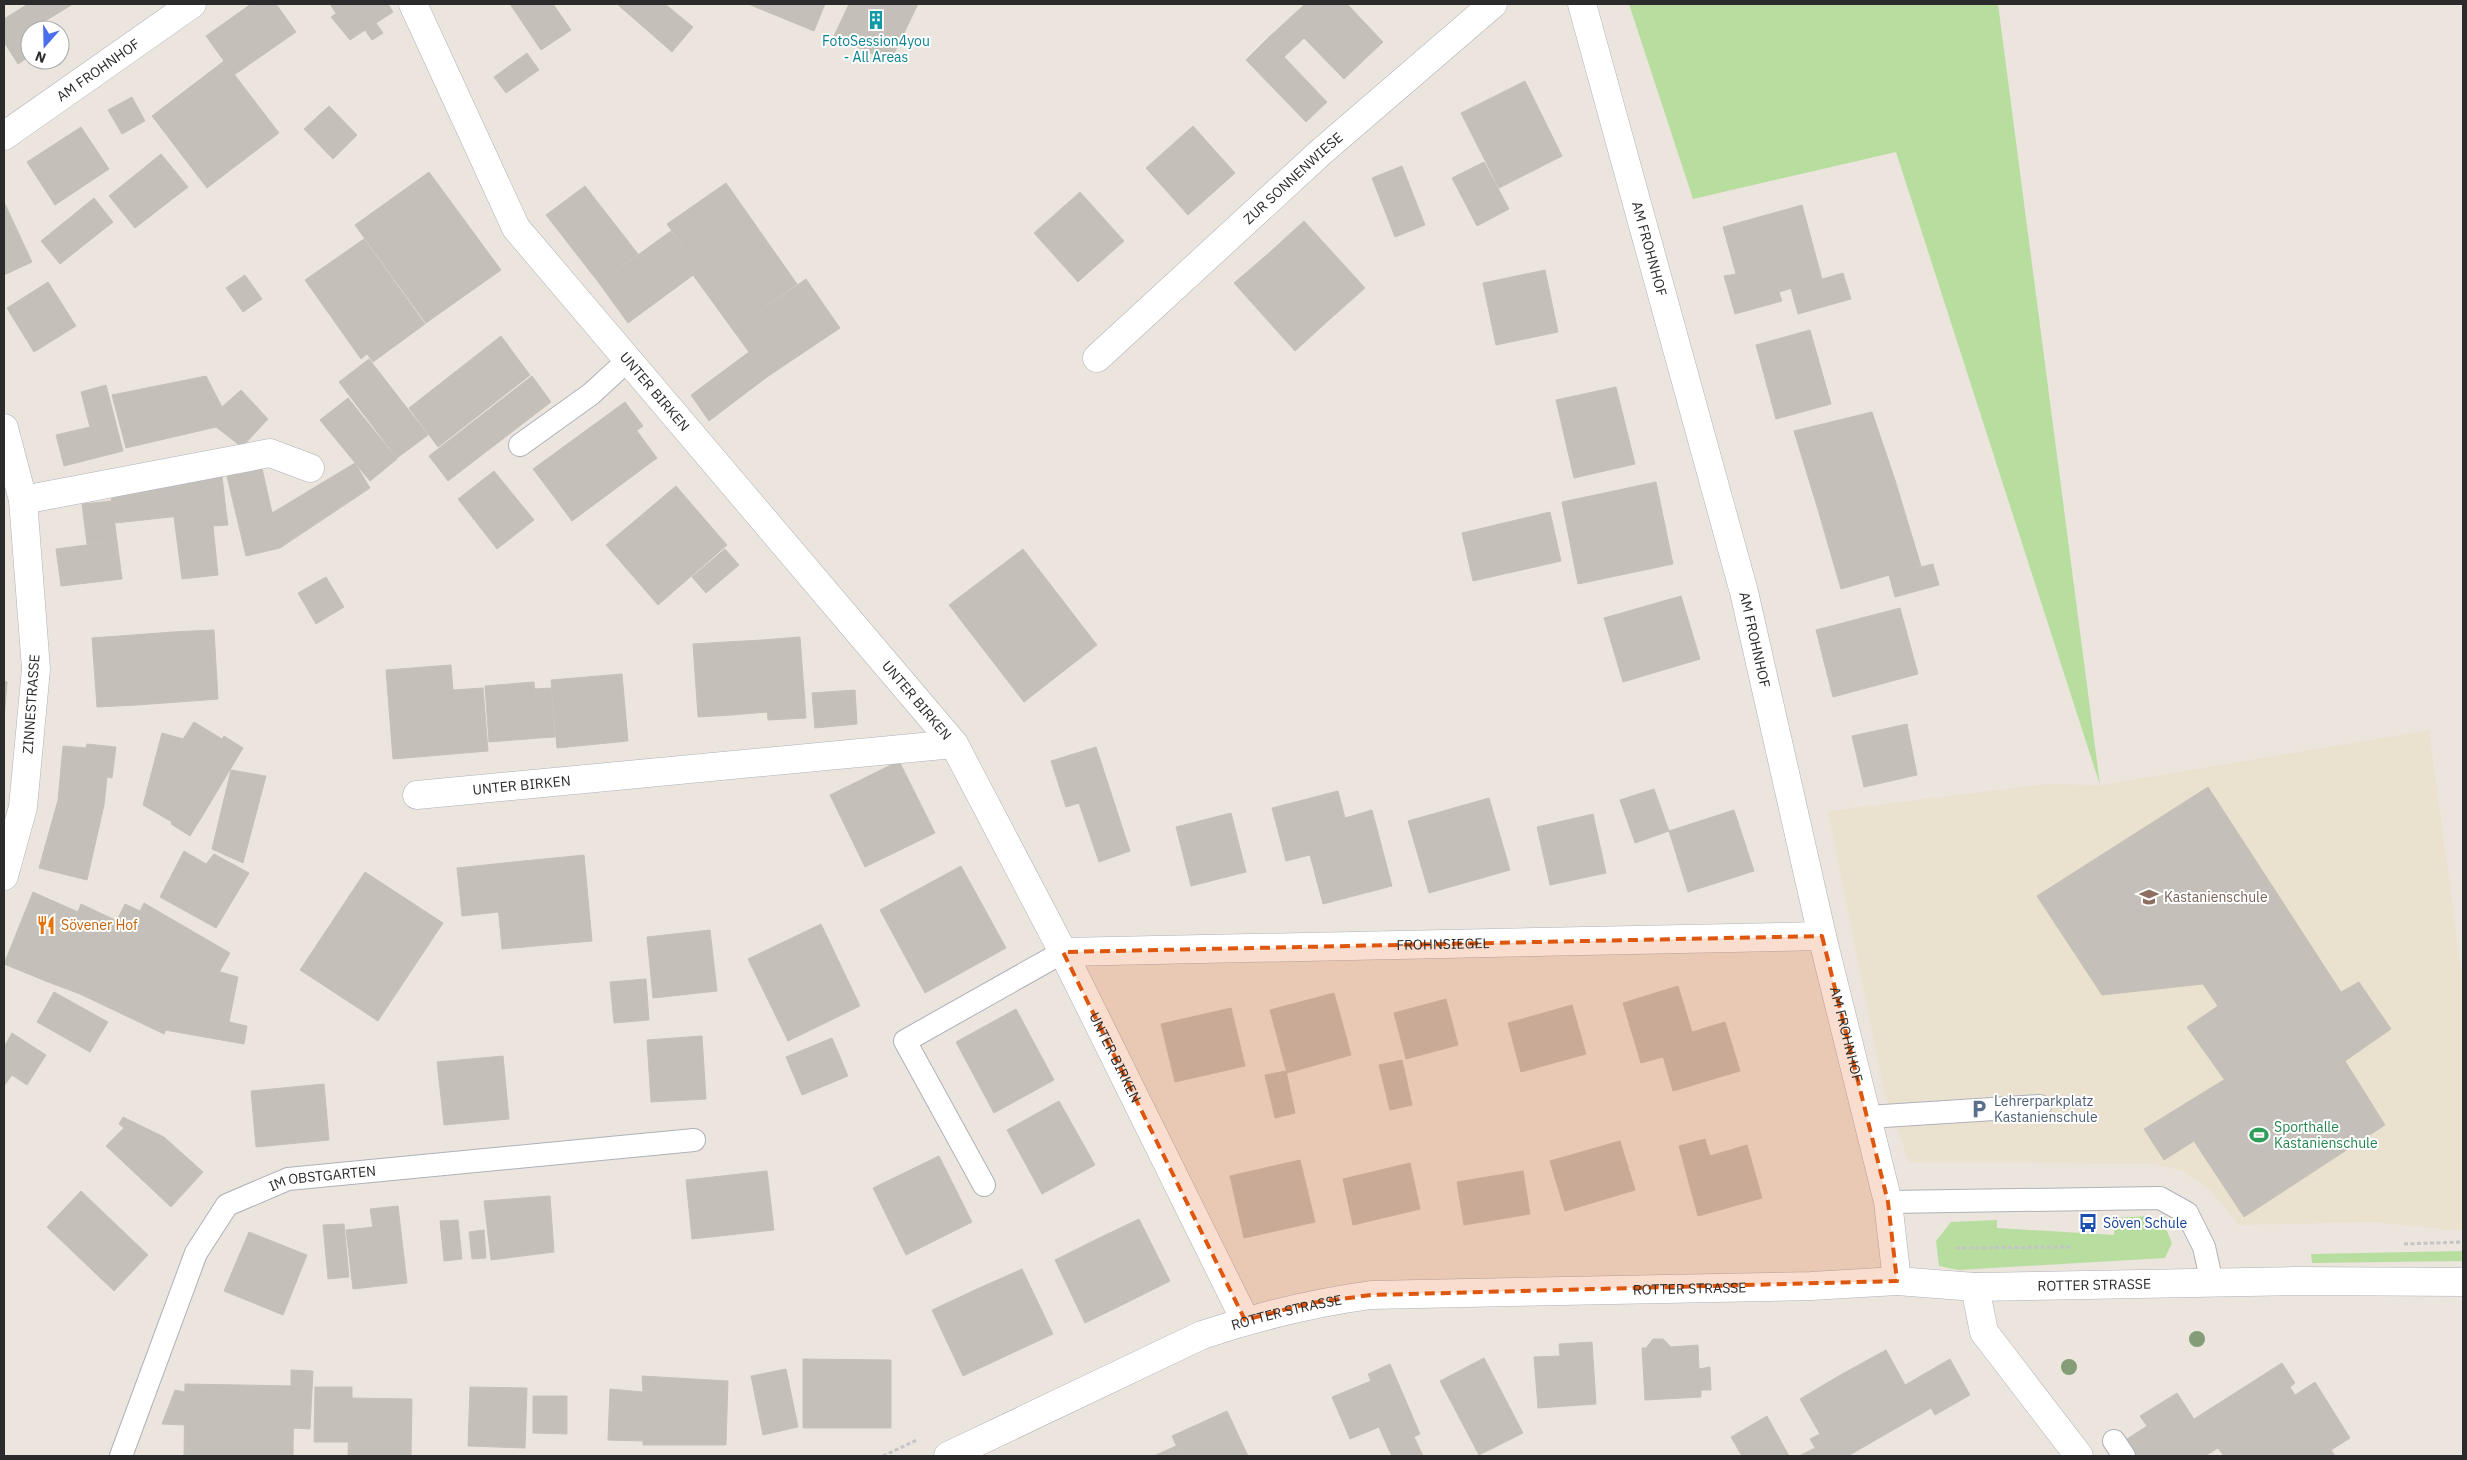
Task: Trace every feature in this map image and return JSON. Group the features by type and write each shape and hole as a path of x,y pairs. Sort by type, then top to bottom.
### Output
{"street":[{"name":"AM FROHNHOF","path":"4,136 192,4"},
{"name":"UNTER BIRKEN","path":"413,4 516,228 954,744 1063,952 1245,1320"},
{"name":"ZUR SONNENWIESE","path":"1097,358 1321,152 1494,4"},
{"name":"AM FROHNHOF","path":"1582,4 1744,592 1822,936 1888,1202 1896,1256 1897,1282"},
{"name":"ZINNESTRASSE","path":"4,428 22,500 36,669 23,807 4,876"},
{"path":"22,500 270,453 310,468"},
{"name":"UNTER BIRKEN","path":"417,795 954,744"},
{"name":"FROHNSIEGEL","path":"1063,952 1822,936"},
{"name":"ROTTER STRASSE","path":"948,1456 976,1451 1202,1335 1245,1320 1311,1303 1371,1295 1897,1282 1975,1287 2212,1282 2463,1282"},
{"path":"1975,1287 1984,1332 2079,1456"}],"lane":[{"path":"520,445 591,394 628,360"},
{"path":"984,1185 905,1041 1063,952"},
{"path":"1868,1117 2040,1106"},
{"name":"IM OBSTGARTEN","path":"121,1456 196,1253 227,1205 288,1179 694,1140"},
{"path":"1888,1202 2160,1198 2187,1213 2204,1247 2212,1282"}],"highlighted area":[{"path":"1822,936 1888,1202 1897,1281 1371,1295 1311,1303 1245,1320 1063,952"}],"shaded area":[{"name":"Kastanienschule","path":"2429,730 2463,983 2463,1231 2371,1222 2239,1225 2209,1189 2183,1171 2154,1164 1909,1162 1884,1091 1828,811 2046,784 2100,785"}],"green space":[{"path":"1629,4 1998,4 2100,785 1896,152 1693,199"},
{"path":"2147,1216 2164,1224 2172,1243 2165,1258 1958,1270 1939,1266 1936,1241 1951,1222 1997,1220 1997,1228 2114,1235 2115,1218"},
{"path":"2463,1251 2463,1261 2312,1263 2311,1254"}],"building":[{"path":"28,4 73,4 47,20 20,20 20,63 18,64 4,42 4,19"},
{"path":"251,4 276,4 296,32 234,75 206,36"},
{"path":"330,4 351,4 337,15"},
{"path":"351,4 388,4 393,12 376,23 383,33 372,40 365,30 350,40 331,17"},
{"path":"510,4 553,4 571,30 541,50"},
{"path":"617,4 665,4 693,27 672,52"},
{"path":"748,4 825,4 814,31"},
{"name":"FotoSession4you - All Areas","path":"849,4 918,4 890,62 834,36"},
{"path":"1305,4 1347,4 1383,42 1344,79 1304,38 1284,57 1267,39"},
{"path":"1267,39 1327,102 1306,122 1246,60"},
{"path":"527,53 539,70 506,93 494,77"},
{"path":"224,61 279,133 207,188 152,116"},
{"path":"1525,81 1562,156 1499,188 1461,113"},
{"path":"132,97 145,121 122,134 108,110"},
{"path":"329,106 357,135 333,159 304,129"},
{"path":"1193,126 1235,173 1188,215 1146,168"},
{"path":"81,127 109,169 55,205 27,162"},
{"path":"161,154 188,187 135,228 109,196"},
{"path":"1484,162 1509,209 1477,226 1452,178"},
{"path":"1402,166 1425,225 1395,237 1372,178"},
{"path":"429,172 501,270 426,323 355,225"},
{"path":"726,183 797,284 733,330 693,275 700,270 667,224"},
{"path":"585,186 638,254 599,283 546,215"},
{"path":"1080,192 1124,241 1078,282 1034,233"},
{"path":"94,198 113,222 60,264 41,241"},
{"path":"4,205 32,262 4,275"},
{"path":"1802,205 1822,279 1779,292 1782,301 1735,314 1724,276 1736,274 1723,227"},
{"path":"1304,221 1365,288 1329,320 1269,253"},
{"path":"671,231 700,270 628,323 599,283"},
{"path":"364,239 425,324 373,362 367,354 361,359 305,280"},
{"path":"1269,253 1329,320 1295,351 1234,283"},
{"path":"1545,270 1558,332 1496,345 1483,283"},
{"path":"1843,273 1851,299 1798,314 1791,288"},
{"path":"245,275 262,299 243,312 226,288"},
{"path":"806,279 840,328 767,377 733,330"},
{"path":"48,282 76,326 34,352 7,308"},
{"path":"1810,330 1831,404 1776,419 1756,345"},
{"path":"501,336 530,375 438,447 409,408"},
{"path":"749,352 767,377 709,421 691,395"},
{"path":"369,359 428,435 397,458 339,382"},
{"path":"206,376 222,407 241,390 268,419 242,447 216,427 126,448 112,395"},
{"path":"532,376 551,402 448,481 429,456"},
{"path":"106,385 123,451 64,466 56,435 90,427 81,392"},
{"path":"1616,387 1635,464 1574,478 1556,400"},
{"path":"348,398 397,459 370,481 320,420"},
{"path":"625,402 643,426 573,478 555,453"},
{"path":"1872,412 1895,480 1816,503 1794,431"},
{"path":"637,431 657,458 572,521 552,494"},
{"path":"555,453 573,478 552,494 533,469"},
{"path":"355,463 370,488 280,548 272,513"},
{"path":"261,464 280,548 246,556 226,472"},
{"path":"494,471 534,520 497,549 458,499"},
{"path":"222,476 226,511 115,523 110,489"},
{"path":"1895,480 1921,566 1841,589 1816,503"},
{"path":"1656,482 1673,564 1578,584 1562,502"},
{"path":"676,486 727,545 658,605 606,545"},
{"path":"112,501 117,541 87,544 82,504"},
{"path":"226,511 228,525 213,526 218,575 182,579 174,517"},
{"path":"1550,512 1561,561 1473,581 1462,533"},
{"path":"117,541 122,579 61,586 56,549"},
{"path":"725,549 739,565 706,593 692,577"},
{"path":"1023,549 1097,645 1024,702 949,605"},
{"path":"1933,564 1939,585 1895,597 1889,575"},
{"path":"326,577 344,607 316,624 298,593"},
{"path":"1681,596 1700,659 1623,682 1604,618"},
{"path":"1900,608 1918,674 1833,697 1816,630"},
{"path":"214,630 218,699 178,702 173,632"},
{"path":"173,632 178,702 137,705 133,635"},
{"path":"133,635 137,705 97,707 92,638"},
{"path":"800,637 806,718 768,720 762,640"},
{"path":"762,640 768,712 732,715 726,642"},
{"path":"726,642 732,715 698,717 693,644"},
{"path":"451,665 453,690 483,688 488,751 393,759 386,670"},
{"path":"622,674 628,741 557,748 551,680"},
{"path":"4,681 7,682 4,719"},
{"path":"534,682 539,738 489,742 485,686"},
{"path":"551,688 555,737 539,738 534,689"},
{"path":"855,690 857,724 815,728 812,693"},
{"path":"194,722 222,739 172,822 143,805 162,733 183,739"},
{"path":"1907,724 1917,775 1864,787 1852,736"},
{"path":"224,736 243,748 203,815 183,803"},
{"path":"87,744 116,747 112,778 107,777 104,805 58,800 63,746 86,748"},
{"path":"1096,747 1130,851 1099,862 1079,803 1066,807 1051,761"},
{"path":"899,761 935,833 865,867 830,795"},
{"path":"231,770 266,776 243,863 212,849"},
{"path":"2208,787 2341,992 2359,982 2391,1029 2341,1063 2327,1044 2300,1062 2287,1041 2224,1079 2187,1027 2218,1006 2203,984 2102,995 2037,896"},
{"path":"1654,789 1669,831 1635,843 1620,800"},
{"path":"1338,791 1345,818 1372,810 1392,886 1323,904 1310,855 1286,861 1272,808"},
{"path":"1489,798 1510,870 1429,893 1408,821"},
{"path":"58,800 104,805 87,880 39,868"},
{"path":"183,803 203,815 190,836 171,824"},
{"path":"1734,810 1754,871 1688,892 1669,831"},
{"path":"1231,813 1246,872 1191,886 1176,827"},
{"path":"1593,814 1606,873 1550,885 1537,827"},
{"path":"184,851 206,864 214,854 249,873 216,928 160,897"},
{"path":"584,855 592,941 502,949 496,884 506,883 504,863"},
{"path":"504,863 506,883 496,884 499,912 462,916 457,868"},
{"path":"961,866 1006,948 925,993 880,910"},
{"path":"365,872 443,923 378,1021 300,970"},
{"name":"Sövener Hof","path":"33,892 78,912 48,982 4,964"},
{"path":"144,903 230,953 217,976 194,964 190,972 111,932 125,904 140,911"},
{"path":"81,904 117,921 100,952 67,939"},
{"path":"821,924 860,1006 788,1041 748,959"},
{"path":"710,930 717,991 653,998 647,937"},
{"path":"111,932 194,973 173,1014 89,974"},
{"path":"67,939 100,952 89,974 173,1014 164,1034 80,994 48,982"},
{"path":"194,964 217,976 220,972 238,977 229,1022 247,1026 244,1044 165,1030 194,973 190,972"},
{"path":"646,979 649,1020 614,1023 610,982"},
{"path":"1678,986 1692,1032 1659,1042 1663,1057 1641,1063 1623,1003"},
{"path":"54,992 108,1022 90,1052 37,1022"},
{"path":"1334,993 1351,1055 1287,1073 1270,1010"},
{"path":"1446,999 1458,1045 1406,1059 1394,1013"},
{"path":"1572,1005 1586,1054 1521,1072 1508,1023"},
{"path":"1231,1008 1245,1066 1175,1082 1161,1024"},
{"path":"1016,1009 1054,1080 994,1113 956,1042"},
{"path":"1725,1022 1740,1071 1673,1091 1659,1042"},
{"path":"12,1033 46,1055 27,1085 12,1075 14,1072 4,1065 4,1047"},
{"path":"702,1036 706,1099 651,1102 647,1040"},
{"path":"832,1038 848,1076 802,1095 786,1057"},
{"name":"Sporthalle Kastanienschule","path":"2287,1041 2300,1062 2327,1044 2341,1063 2345,1061 2385,1125 2244,1217 2194,1141 2164,1160 2144,1129"},
{"path":"503,1056 509,1119 444,1125 437,1062"},
{"path":"1402,1060 1412,1105 1390,1110 1379,1065"},
{"path":"4,1065 14,1072 4,1086"},
{"path":"1286,1071 1295,1113 1275,1118 1265,1075"},
{"path":"324,1084 329,1140 256,1147 251,1091"},
{"path":"1059,1101 1095,1165 1042,1194 1007,1130"},
{"path":"123,1117 164,1137 203,1172 171,1207 106,1146 124,1128 119,1124"},
{"path":"1705,1139 1710,1156 1747,1145 1762,1198 1698,1216 1679,1146"},
{"path":"1620,1141 1635,1190 1565,1211 1550,1161"},
{"path":"939,1156 972,1222 906,1255 873,1188"},
{"path":"1300,1160 1315,1222 1244,1238 1230,1176"},
{"path":"1410,1163 1420,1209 1353,1225 1343,1179"},
{"path":"767,1171 774,1230 692,1239 686,1180"},
{"path":"1523,1171 1530,1214 1464,1225 1457,1182"},
{"path":"81,1191 148,1255 114,1291 47,1227"},
{"path":"550,1196 554,1252 491,1260 484,1201"},
{"path":"398,1206 407,1283 353,1289 346,1230 373,1227 370,1209"},
{"path":"1139,1219 1170,1281 1128,1302 1097,1239"},
{"path":"458,1220 462,1259 444,1261 440,1221"},
{"path":"344,1224 349,1277 328,1279 323,1225"},
{"path":"484,1230 486,1258 472,1259 469,1232"},
{"path":"249,1232 307,1255 283,1315 224,1291"},
{"path":"1097,1239 1128,1302 1085,1323 1055,1260"},
{"path":"1022,1269 1053,1334 1008,1355 977,1289"},
{"path":"977,1289 1008,1355 963,1376 932,1310"},
{"path":"1653,1339 1663,1339 1671,1347 1698,1345 1699,1369 1710,1367 1711,1390 1701,1390 1701,1397 1645,1400 1642,1348 1646,1348"},
{"path":"1592,1342 1596,1404 1538,1408 1534,1357 1560,1356 1559,1344"},
{"path":"1886,1350 1921,1414 1879,1438 1842,1374"},
{"path":"1484,1358 1523,1433 1479,1455 1440,1381"},
{"path":"803,1359 891,1360 891,1428 803,1428"},
{"path":"1950,1359 1970,1395 1935,1415 1931,1408 1921,1414 1905,1385"},
{"path":"2282,1363 2295,1383 2290,1387 2295,1395 2315,1382 2350,1438 2331,1450 2335,1456 2224,1456 2218,1448 2205,1456 2130,1456 2121,1443 2147,1426 2140,1416 2177,1393 2194,1419"},
{"path":"1390,1364 1420,1434 1388,1448 1379,1427 1350,1439 1332,1397 1371,1381 1368,1374"},
{"path":"786,1369 798,1427 763,1435 751,1376"},
{"path":"291,1370 313,1371 310,1429 293,1428 294,1386 291,1386"},
{"path":"1842,1374 1879,1438 1848,1456 1820,1456 1810,1439 1820,1434 1800,1399"},
{"path":"642,1376 728,1381 726,1445 643,1445 643,1441 608,1440 610,1389 643,1392"},
{"path":"185,1384 242,1385 240,1456 184,1456"},
{"path":"242,1385 294,1386 293,1456 240,1456"},
{"path":"315,1387 352,1387 352,1398 349,1398 349,1442 314,1442"},
{"path":"470,1387 527,1388 525,1448 468,1446"},
{"path":"175,1390 185,1392 185,1425 162,1424"},
{"path":"533,1396 567,1396 567,1434 533,1433"},
{"path":"349,1398 412,1399 411,1456 348,1456"},
{"path":"1227,1411 1248,1456 1181,1456 1172,1436"},
{"path":"1767,1416 1789,1456 1742,1456 1731,1437"},
{"path":"1414,1437 1423,1456 1392,1456 1388,1448"},
{"path":"1176,1446 1181,1456 1154,1456"},
{"path":"1815,1448 1820,1456 1799,1456"}],"place":[{"name":"FotoSession4you - All Areas","path":"876,20"},
{"name":"Kastanienschule","path":"2149,897"},
{"name":"Sövener Hof","path":"46,925"},
{"name":"Lehrerparkplatz Kastanienschule","path":"1979,1109"},
{"name":"Sporthalle Kastanienschule","path":"2259,1135"},
{"name":"Söven Schule","path":"2088,1223"}]}
